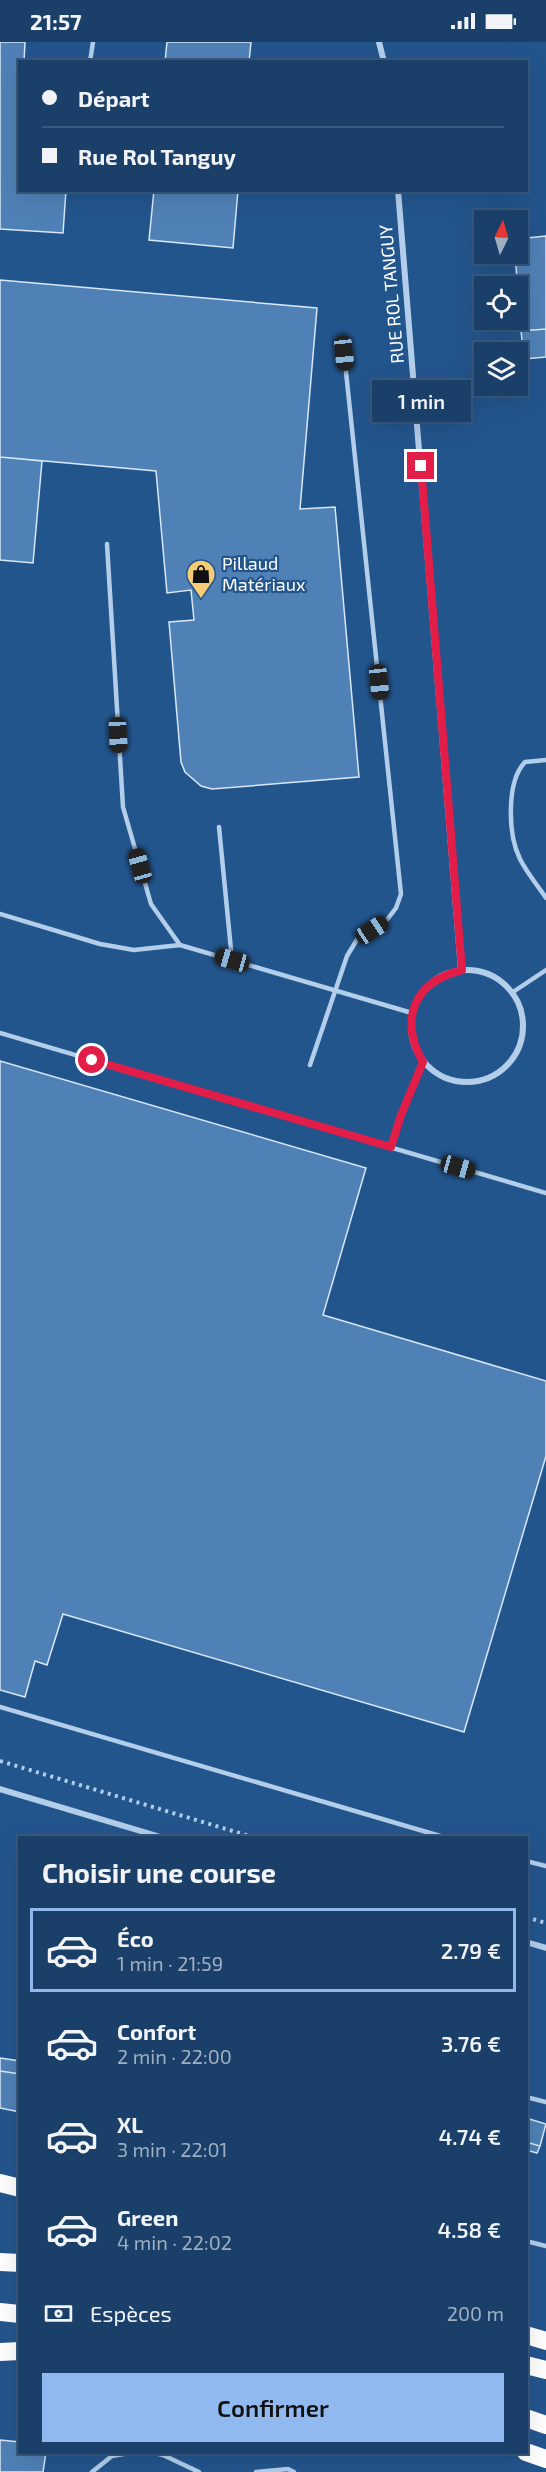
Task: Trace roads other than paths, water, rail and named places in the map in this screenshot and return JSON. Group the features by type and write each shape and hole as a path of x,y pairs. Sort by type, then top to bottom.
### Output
{"highway":[{"path":"0,2183 18,2188"},
{"path":"0,2262 18,2263"},
{"path":"0,2312 18,2314"},
{"path":"528,2336 546,2341"},
{"path":"0,2352 18,2351"},
{"path":"528,2366 546,2370"},
{"path":"528,2419 546,2425"},
{"path":"528,2453 546,2460"}],"street":[{"path":"379,42 384,60"},
{"name":"RUE ROL TANGUY","path":"398,192 462,970"},
{"path":"462,970 481,971 499,979 513,992 522,1010 524,1029 520,1048 509,1064 494,1076 476,1082 456,1082 438,1075 423,1062 415,1047 411,1030 412,1013 419,997 430,984 444,974 462,970"},
{"path":"0,1790 157,1836"},
{"path":"528,1943 546,1948"}],"lane":[{"path":"90,60 93,42"},
{"path":"310,1065 347,956 358,938 386,921 396,908 401,894 344,353"},
{"path":"107,544 123,807 151,904 180,945"},
{"path":"546,760 525,762 517,771 512,788 513,836 520,860 546,898"},
{"path":"219,827 232,960"},
{"path":"0,914 100,944 134,950 180,945 412,1013"},
{"path":"513,992 546,970"},
{"path":"0,1033 546,1193"},
{"path":"391,1147 401,1115 423,1062"},
{"path":"0,1707 440,1836"},
{"path":"528,1862 546,1866"},
{"path":"528,2098 546,2102"},
{"path":"528,2242 546,2246"},
{"path":"93,2472 112,2456 124,2454"},
{"path":"159,2454 199,2472"},
{"path":"256,2472 288,2469 294,2472"}],"place":[{"name":"Pillaud Matériaux","path":"201,600"}]}
